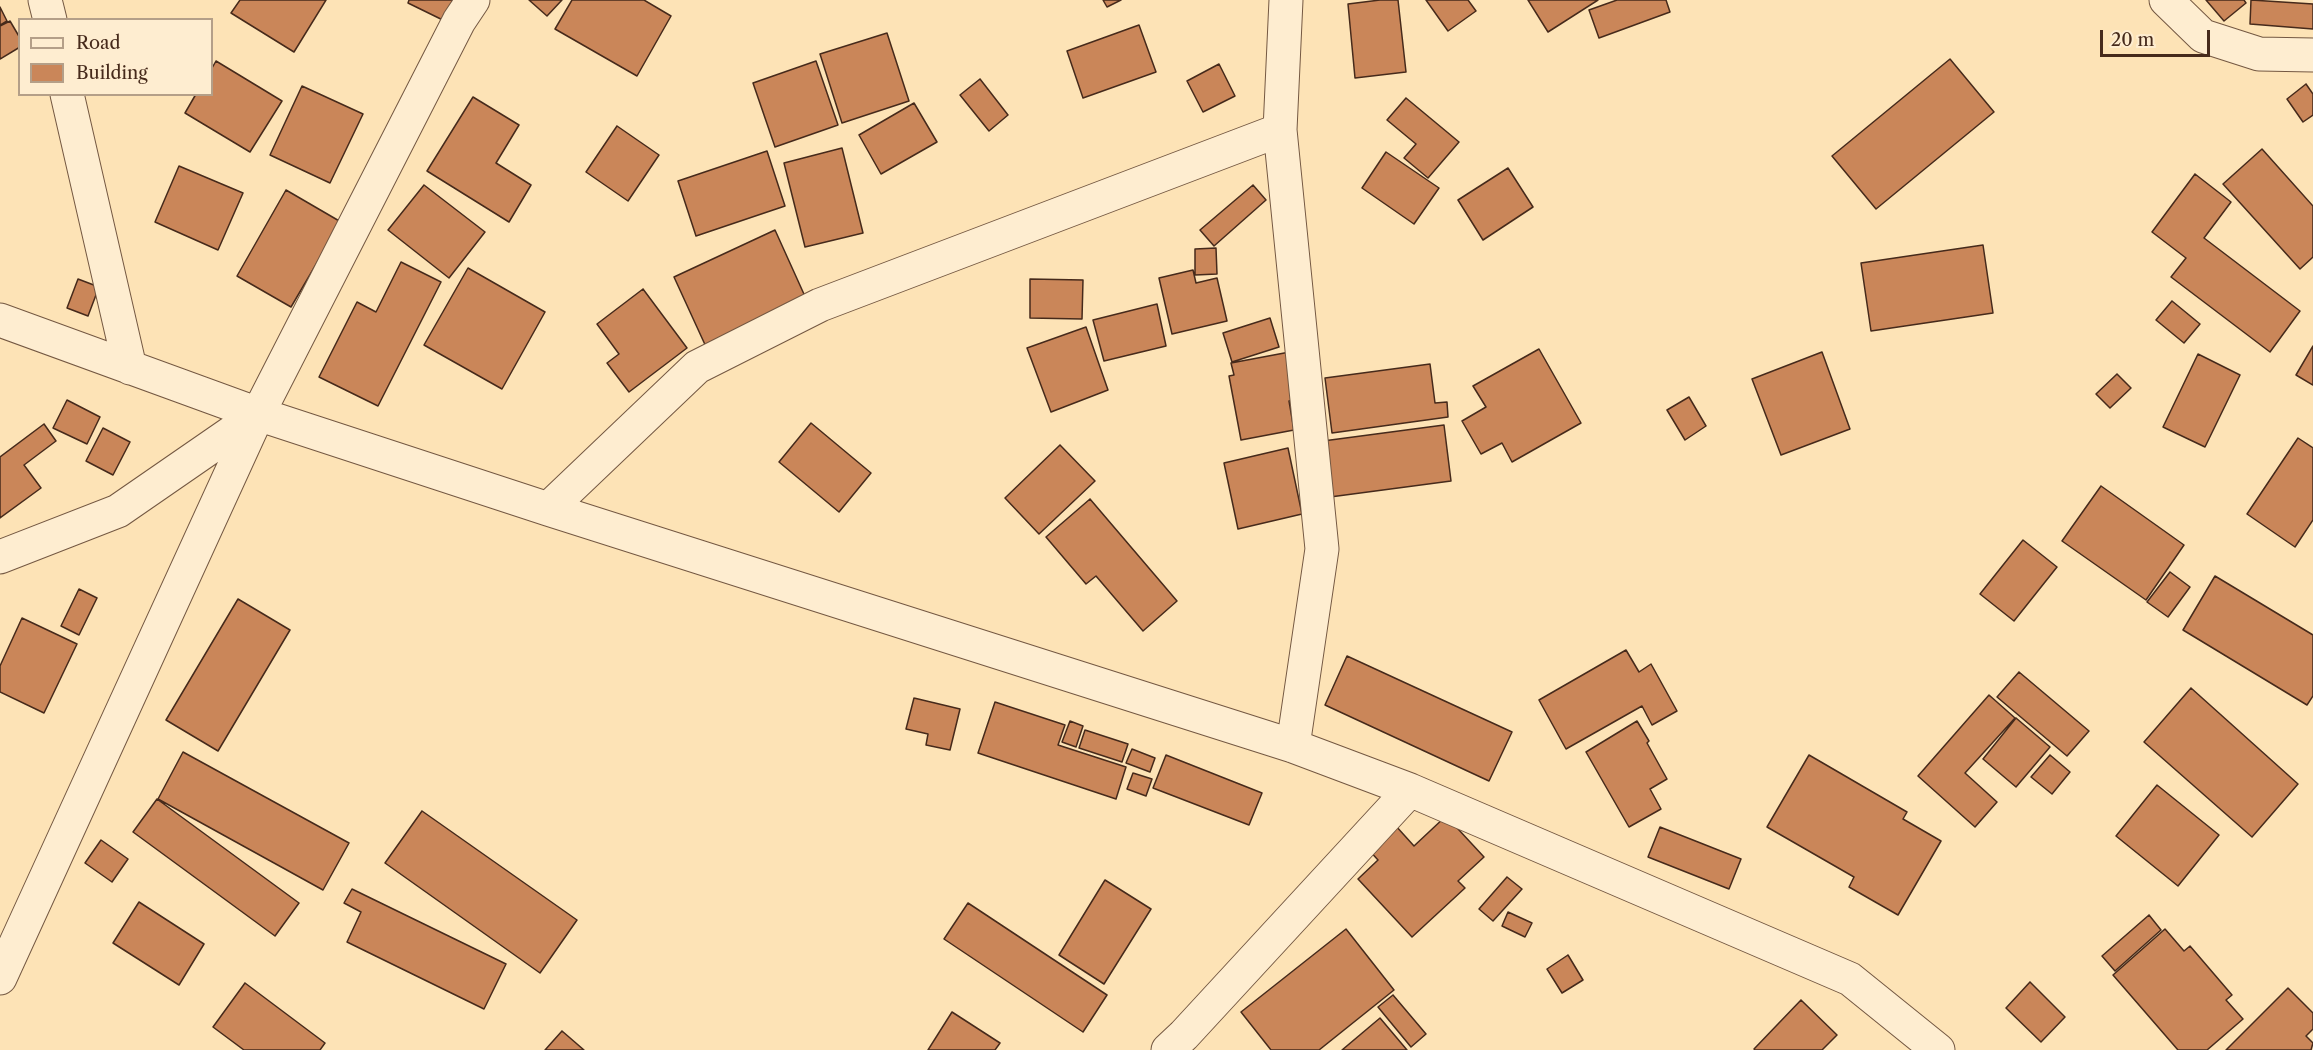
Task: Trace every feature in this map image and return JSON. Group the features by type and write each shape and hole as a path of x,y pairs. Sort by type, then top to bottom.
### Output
{"street":[{"path":"45,0 50,18"},
{"path":"0,978 258,414 453,32 473,0"},
{"path":"1286,0 1280,130 1322,549 1293,746"},
{"path":"2166,0 2203,36 2259,54 2313,55"},
{"path":"67,96 129,368"},
{"path":"548,509 697,367 820,305 1280,130"},
{"path":"0,320 258,414 548,509 1293,746 1410,790 1850,979 1938,1050"},
{"path":"0,557 118,511 258,414"},
{"path":"1168,1050 1410,790"}],"building":[{"path":"240,0 326,0 294,52 231,13"},
{"path":"409,0 465,0 453,25 408,3"},
{"path":"529,0 562,0 547,16"},
{"path":"572,0 644,0 671,16 637,76 555,29"},
{"path":"1103,0 1121,0 1107,7"},
{"path":"1398,0 1406,72 1355,78 1348,4"},
{"path":"1426,0 1468,0 1476,11 1448,31"},
{"path":"1528,0 1598,0 1548,32"},
{"path":"1617,0 1666,0 1670,12 1599,38 1589,10"},
{"path":"2206,0 2244,0 2246,3 2224,21"},
{"path":"2251,0 2313,4 2313,29 2250,24"},
{"path":"0,7 7,21 0,25"},
{"path":"10,21 18,35 18,48 0,59 0,26"},
{"path":"1139,25 1156,72 1083,98 1067,51"},
{"path":"887,33 909,101 842,123 820,54"},
{"path":"1950,59 1994,112 1876,209 1832,156"},
{"path":"216,61 282,101 250,152 185,113 195,96 213,96 213,66"},
{"path":"816,61 838,125 775,147 753,83"},
{"path":"1219,64 1235,96 1203,112 1187,81"},
{"path":"980,79 1008,115 989,131 960,95"},
{"path":"2306,84 2313,94 2313,115 2303,122 2287,99"},
{"path":"302,86 363,114 330,183 270,155"},
{"path":"473,97 519,125 496,163 531,185 509,222 427,171"},
{"path":"1406,98 1459,142 1428,178 1404,158 1416,144 1387,120"},
{"path":"914,103 937,142 881,174 859,135"},
{"path":"617,126 659,155 628,201 586,172"},
{"path":"842,148 863,233 805,247 784,163"},
{"path":"2262,149 2313,206 2313,257 2300,269 2223,184"},
{"path":"767,151 785,206 696,236 678,181"},
{"path":"1386,152 1439,188 1414,224 1362,188"},
{"path":"179,166 243,193 218,250 155,222"},
{"path":"1508,168 1533,207 1483,240 1458,200"},
{"path":"2195,174 2231,202 2204,238 2300,311 2270,352 2171,277 2186,258 2152,232"},
{"path":"424,185 485,232 449,278 388,230"},
{"path":"1253,185 1266,200 1214,246 1200,230"},
{"path":"286,190 341,222 291,307 237,276"},
{"path":"775,230 808,303 707,349 674,277"},
{"path":"1983,245 1993,313 1871,331 1861,263"},
{"path":"1216,248 1217,274 1195,275 1195,249"},
{"path":"401,262 441,282 378,406 319,377 357,302 376,312"},
{"path":"468,268 545,312 502,389 424,345"},
{"path":"1193,270 1196,283 1217,278 1227,321 1172,334 1159,278"},
{"path":"78,279 99,287 88,316 67,308"},
{"path":"1030,279 1083,280 1082,319 1030,318"},
{"path":"643,289 687,348 629,392 607,363 619,354 597,324"},
{"path":"2172,301 2200,324 2184,343 2156,320"},
{"path":"1157,304 1166,346 1104,361 1093,320"},
{"path":"1270,318 1279,347 1232,362 1223,333"},
{"path":"1086,327 1108,390 1051,412 1027,348"},
{"path":"2313,346 2313,385 2296,375"},
{"path":"1539,349 1581,423 1512,462 1502,443 1481,454 1462,421 1486,407 1473,386"},
{"path":"1295,351 1303,398 1289,401 1294,430 1241,440 1229,376 1234,375 1231,363"},
{"path":"1822,352 1850,429 1781,455 1752,379"},
{"path":"2198,354 2240,375 2205,447 2163,427"},
{"path":"1430,364 1435,403 1447,402 1448,417 1332,433 1325,378"},
{"path":"2117,374 2131,388 2110,408 2096,394"},
{"path":"1689,397 1706,426 1685,440 1667,410"},
{"path":"67,400 100,417 87,444 53,428"},
{"path":"811,423 871,473 839,512 779,462"},
{"path":"44,424 56,441 24,465 41,488 0,518 0,457"},
{"path":"1444,425 1451,481 1330,497 1323,441"},
{"path":"103,428 130,442 113,475 86,461"},
{"path":"2298,438 2313,448 2313,520 2295,547 2247,514"},
{"path":"1060,445 1095,481 1039,534 1005,498"},
{"path":"1288,448 1302,514 1238,529 1224,463"},
{"path":"2101,486 2184,545 2146,600 2062,541"},
{"path":"1090,499 1177,601 1143,631 1096,576 1086,584 1046,537"},
{"path":"2023,540 2057,567 2014,621 1980,594"},
{"path":"2170,572 2190,587 2168,617 2147,602"},
{"path":"2215,576 2313,635 2313,696 2307,705 2183,630"},
{"path":"79,589 97,598 79,635 61,626"},
{"path":"238,599 290,630 218,751 166,720"},
{"path":"22,618 77,644 44,713 0,692 0,666"},
{"path":"1626,650 1639,672 1651,664 1677,711 1652,725 1642,706 1566,749 1539,700"},
{"path":"1347,656 1512,732 1489,781 1325,705"},
{"path":"2019,672 2089,731 2067,756 1997,697"},
{"path":"2191,688 2298,784 2252,837 2144,742"},
{"path":"1989,695 2015,718 1965,773 1997,802 1975,827 1918,776"},
{"path":"914,698 960,709 950,750 926,745 928,734 906,729"},
{"path":"995,702 1065,725 1058,745 1126,767 1116,799 978,753"},
{"path":"2016,718 2050,747 2016,787 1983,759"},
{"path":"1070,721 1083,726 1076,747 1062,742"},
{"path":"1637,721 1667,779 1650,789 1661,809 1629,827 1586,752"},
{"path":"1085,730 1128,744 1122,762 1079,748"},
{"path":"1132,749 1155,758 1150,772 1126,763"},
{"path":"183,752 349,843 323,890 158,799"},
{"path":"1166,755 1262,793 1249,825 1153,788"},
{"path":"1809,755 1907,812 1903,819 1941,841 1898,915 1849,887 1854,877 1767,827"},
{"path":"2050,755 2070,772 2052,794 2031,777"},
{"path":"1133,773 1152,779 1146,796 1127,789"},
{"path":"2157,785 2219,835 2178,886 2116,836"},
{"path":"157,799 299,903 275,936 133,832"},
{"path":"422,811 577,920 540,973 385,863"},
{"path":"1446,816 1484,857 1458,881 1465,888 1412,937 1358,879 1378,860 1368,849 1395,825 1414,846"},
{"path":"1660,827 1741,859 1729,889 1648,857"},
{"path":"101,840 128,859 112,882 85,863"},
{"path":"1507,877 1522,889 1493,921 1479,909"},
{"path":"1105,880 1151,909 1104,984 1059,955"},
{"path":"352,889 506,964 484,1009 347,942 361,912 344,903"},
{"path":"139,902 204,944 179,985 113,943"},
{"path":"968,903 1107,995 1083,1032 944,939"},
{"path":"1508,912 1532,923 1525,937 1502,926"},
{"path":"2149,915 2161,930 2115,971 2102,956"},
{"path":"1346,929 1394,990 1319,1050 1271,1050 1241,1012"},
{"path":"2165,929 2184,951 2190,946 2232,995 2226,1000 2243,1019 2207,1050 2178,1050 2113,975"},
{"path":"1568,955 1583,980 1562,993 1547,969"},
{"path":"2030,982 2065,1017 2041,1042 2006,1008"},
{"path":"245,983 325,1043 320,1050 244,1050 213,1027"},
{"path":"2288,988 2313,1013 2313,1029 2306,1036 2313,1043 2311,1050 2226,1050"},
{"path":"1393,995 1426,1034 1411,1047 1378,1007"},
{"path":"1801,1000 1837,1035 1822,1050 1755,1050 1754,1049"},
{"path":"952,1012 1000,1043 995,1050 928,1050"},
{"path":"1380,1018 1407,1050 1342,1050"},
{"path":"562,1031 584,1050 545,1050"}]}
